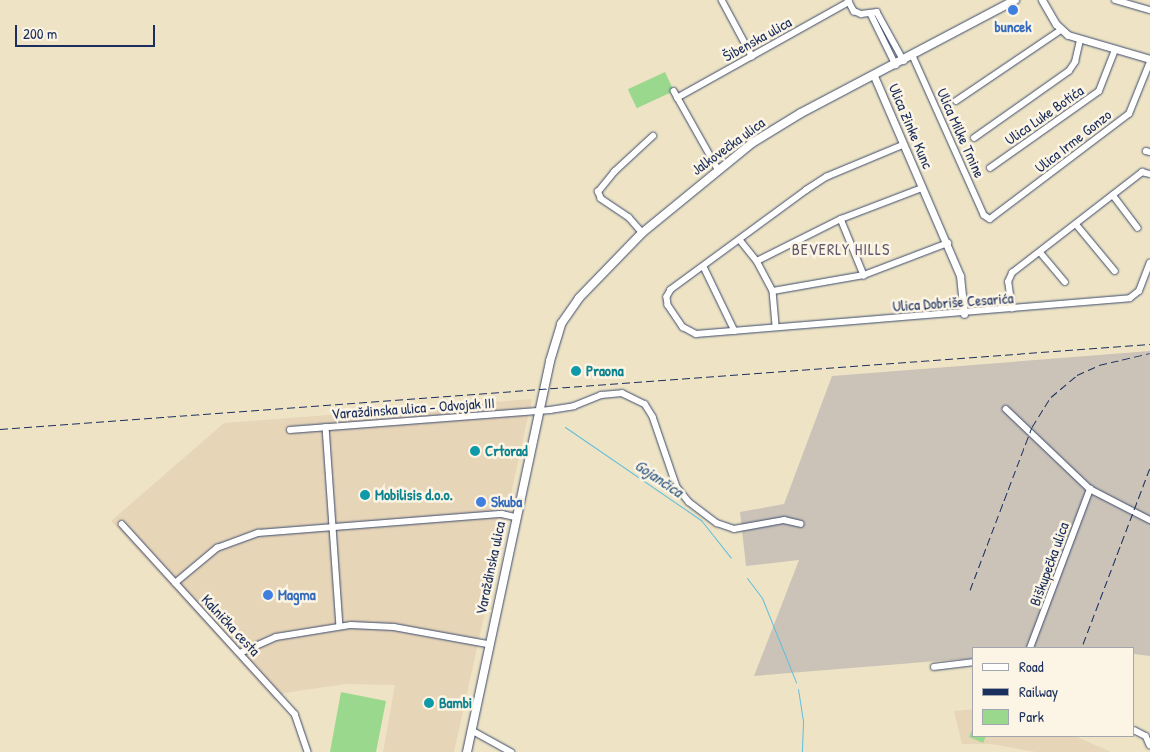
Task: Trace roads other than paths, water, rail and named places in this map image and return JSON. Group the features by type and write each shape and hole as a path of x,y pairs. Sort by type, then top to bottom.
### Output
{"main road":[{"name":"Jalkovečka ulica","path":"544,390 556,337 566,316 595,279 642,233 718,168 783,124 913,56 1011,1"},
{"name":"Varaždinska ulica","path":"467,752 515,517 544,390"}],"street":[{"path":"722,0 752,56"},
{"path":"1037,0 1061,30 1080,40 1150,61"},
{"path":"1042,0 1047,11"},
{"path":"1115,0 1150,10"},
{"path":"848,1 857,13 874,13 900,63"},
{"name":"Šibenska ulica","path":"678,98 848,1"},
{"path":"956,101 1061,30"},
{"path":"974,138 1069,71 1075,62 1080,40"},
{"name":"Ulica Luke Botića","path":"990,168 1099,91 1115,50"},
{"name":"Ulica Milke Tmine","path":"913,56 986,219"},
{"name":"Ulica Irme Gonzo","path":"986,219 997,216 1129,114 1150,61"},
{"name":"Ulica Zinke Kunc","path":"874,76 948,243 960,276 964,314"},
{"path":"674,91 718,168"},
{"path":"642,233 629,218 602,199 598,192 626,160 654,136"},
{"name":"Ulica Dobriše Cesarića","path":"904,145 827,177 671,290 667,297 668,305 688,332 735,331 964,314 1130,298 1139,291 1150,263"},
{"path":"1012,310 1009,278 1142,172 1150,174"},
{"name":"Ulica Zinke Kunc","path":"757,261 841,219 922,188"},
{"path":"1113,195 1138,228"},
{"path":"841,219 864,275"},
{"path":"1076,224 1115,271"},
{"path":"740,240 757,261 773,291 776,328"},
{"path":"773,291 864,275 948,243"},
{"path":"1040,252 1065,282"},
{"path":"704,267 735,331"},
{"name":"Varaždinska ulica - Odvojak III","path":"290,430 539,411 574,406 606,394 622,393 634,397 645,404 653,417 677,487 702,512 728,528 784,520 801,524"},
{"path":"1006,409 1090,489 1150,520"},
{"path":"326,427 340,626"},
{"name":"Biškupečka ulica","path":"1030,647 1090,489"},
{"path":"175,583 210,552 236,539 266,532 502,514 515,517"},
{"name":"Kalnička cesta","path":"122,524 295,714 308,752"},
{"path":"240,653 276,637 340,626 394,627 488,644"},
{"path":"934,666 972,662"},
{"path":"471,730 511,752"},
{"path":"1135,730 1146,736 1150,746"}],"waterway":[{"name":"Gojančica","path":"565,427 701,520 731,558"},
{"name":"Gojančica","path":"747,578 762,598 796,682"},
{"name":"Gojančica","path":"798,689 803,721 802,752"}],"railway":[{"path":"0,429 1150,344"},
{"path":"970,590 1032,427 1051,397 1077,375 1099,365 1150,353"},
{"path":"1083,644 1150,468"}],"place":[{"name":"buncek","path":"1013,10"},
{"name":"Praona","path":"576,371"},
{"name":"Crtorad","path":"475,451"},
{"name":"Mobilisis d.o.o.","path":"365,495"},
{"name":"Skuba","path":"481,502"},
{"name":"Magma","path":"268,595"},
{"name":"Bambi","path":"429,703"}],"district":[{"name":"BEVERLY HILLS","path":"841,249"}]}
